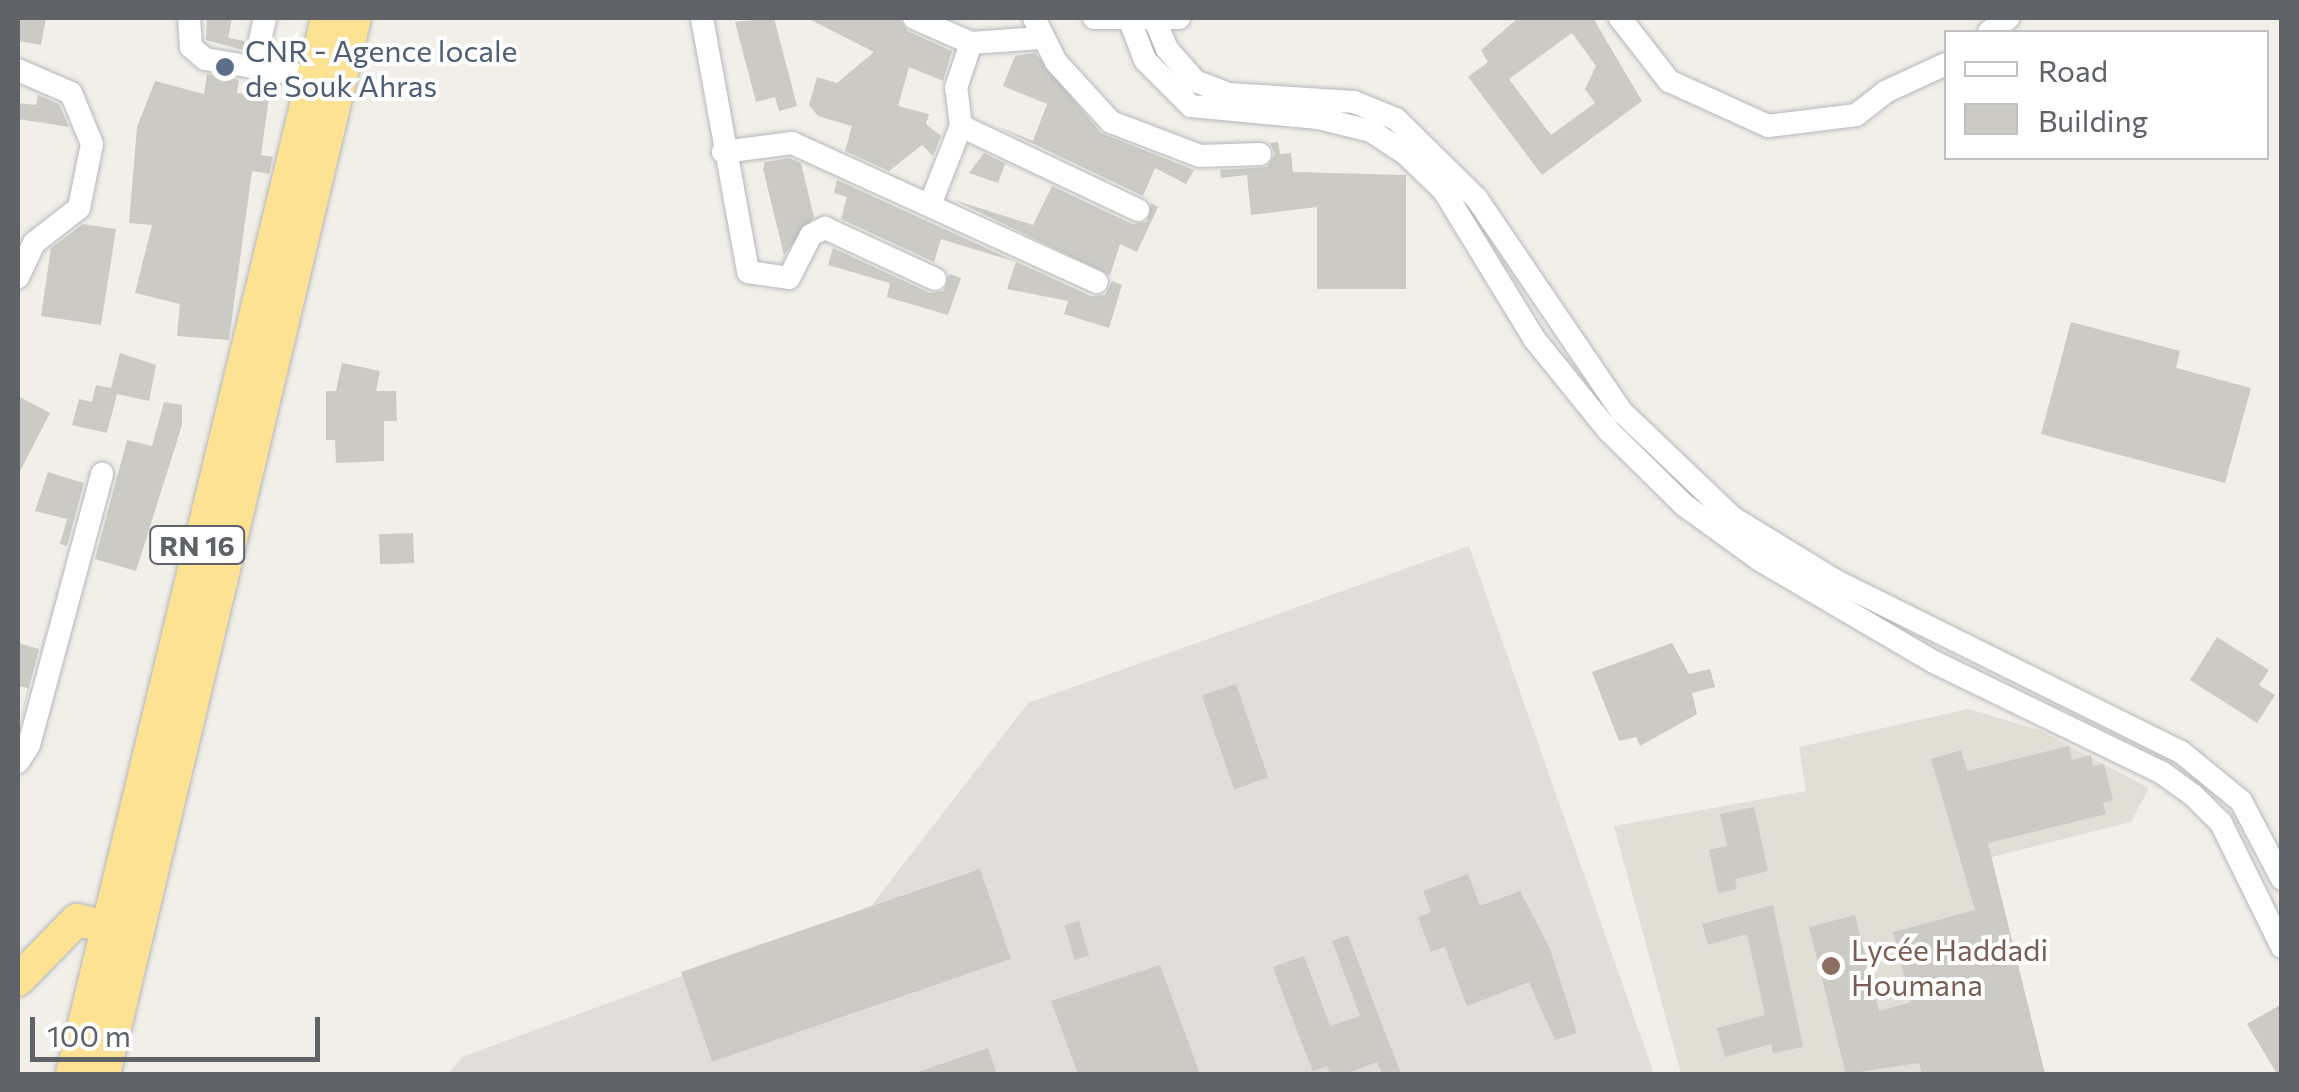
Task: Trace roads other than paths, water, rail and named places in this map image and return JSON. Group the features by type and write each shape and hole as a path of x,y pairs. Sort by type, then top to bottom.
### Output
{"highway":[{"name":"RN 16","path":"72,1074 327,18"},
{"name":"RN 16","path":"104,1074 354,18"},
{"path":"18,980 77,920 108,927"}],"street":[{"path":"189,18 195,54 313,77"},
{"path":"254,68 265,18"},
{"path":"702,18 739,252 756,278 789,278 810,235 824,228 936,278"},
{"path":"914,18 972,42 1037,28 1111,122 1200,156 1260,154"},
{"path":"1094,18 1179,18"},
{"path":"1129,18 1145,60 1192,106 1318,118 1371,131 1406,154 1444,190 1535,340 1608,430 1684,504 1760,560 1934,662 2161,772 2221,822 2274,916 2282,947"},
{"path":"1154,18 1167,49 1196,81 1230,94 1354,102 1396,118 1476,199 1622,412 1719,506 1834,580 2181,752 2241,801 2282,878"},
{"path":"1620,18 1670,82 1768,126 1856,115 1885,92 1944,65"},
{"path":"930,205 961,126 956,88 972,42"},
{"path":"18,70 72,93 92,144 79,208 34,242 18,277"},
{"path":"961,126 1138,210"},
{"path":"723,152 792,143 1097,282"},
{"path":"18,762 29,745 102,474"}],"place":[{"name":"CNR - Agence locale de Souk Ahras","path":"225,67"},
{"name":"Lycée Haddadi Houmana","path":"1831,966"}]}
